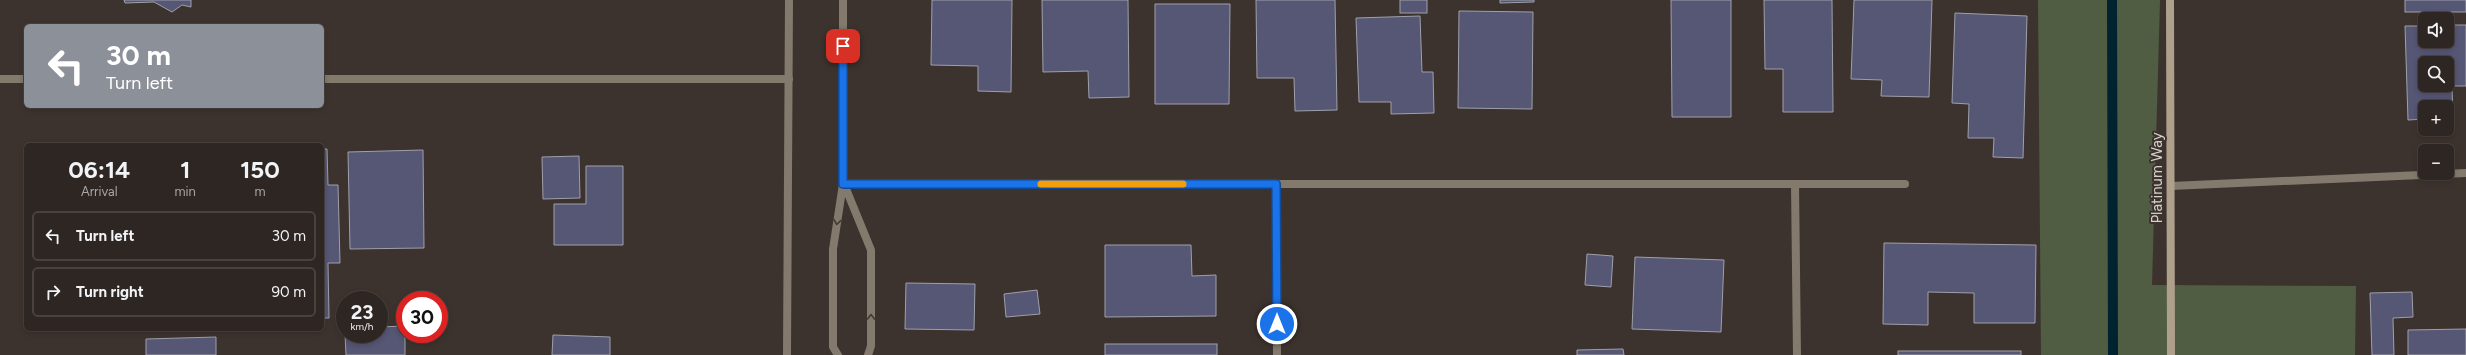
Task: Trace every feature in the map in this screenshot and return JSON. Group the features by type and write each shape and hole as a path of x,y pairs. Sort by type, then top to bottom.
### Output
{"street":[{"path":"787,355 789,0"},
{"path":"838,355 833,347 833,249 843,184 843,0"},
{"name":"Platinum Way","path":"2170,0 2171,355"},
{"path":"0,79 24,79"},
{"path":"324,79 789,79"},
{"path":"2171,186 2466,173"},
{"path":"843,184 1905,184"},
{"path":"843,184 871,250 872,346 868,355"},
{"path":"1276,184 1277,355"},
{"path":"1795,184 1797,355"}],"green space":[{"path":"2038,0 2160,0 2152,285 2356,286 2355,355 2041,355"}],"building":[{"path":"124,0 191,0 191,7 182,5 172,12 154,2 125,3"},
{"path":"932,0 1012,0 1011,92 978,91 978,66 931,65"},
{"path":"1042,0 1128,0 1129,97 1089,98 1088,71 1043,72"},
{"path":"1256,0 1335,0 1337,110 1295,111 1294,78 1257,78"},
{"path":"1400,0 1427,0 1427,13 1400,13"},
{"path":"1500,0 1534,0 1534,2 1500,3"},
{"path":"1671,0 1731,0 1731,117 1672,117"},
{"path":"1764,0 1832,0 1833,112 1783,112 1783,69 1765,69"},
{"path":"1854,0 1932,0 1929,97 1881,96 1882,80 1851,79"},
{"path":"2405,0 2466,0 2466,12 2405,12"},
{"path":"1155,4 1230,4 1229,104 1155,104"},
{"path":"1459,11 1533,12 1532,109 1458,108"},
{"path":"1955,13 2027,16 2023,158 1993,157 1994,138 1968,138 1969,104 1952,103"},
{"path":"1420,16 1422,72 1433,72 1434,113 1391,114 1391,102 1359,102 1356,18"},
{"path":"2454,25 2466,25 2466,86 2454,86 2454,56 2418,56 2418,92 2452,92 2452,100 2418,100 2418,119 2408,120 2405,26 2418,26 2418,48 2454,48"},
{"path":"324,149 327,149 328,185 338,185 340,263 328,263 329,318 324,318"},
{"path":"423,150 424,248 350,249 348,152"},
{"path":"579,156 580,198 543,199 542,157"},
{"path":"586,166 623,166 623,245 554,245 554,204 586,204"},
{"path":"1884,243 2036,245 2035,323 1974,323 1974,293 1928,292 1928,325 1883,324"},
{"path":"1105,245 1191,245 1192,276 1216,275 1216,316 1105,317"},
{"path":"1587,254 1613,256 1611,287 1585,285"},
{"path":"1635,257 1724,260 1721,332 1632,329"},
{"path":"906,283 975,284 974,330 905,329"},
{"path":"1037,290 1040,314 1006,317 1004,294"},
{"path":"2412,292 2413,317 2393,318 2394,355 2372,355 2370,293"},
{"path":"396,326 396,343 405,343 405,355 346,355 345,343 388,343 388,327"},
{"path":"2466,329 2466,355 2408,355 2408,330"},
{"path":"553,335 610,337 610,355 552,355"},
{"path":"216,337 216,355 146,355 146,339"},
{"path":"1105,344 1217,344 1217,355 1105,355"},
{"path":"1623,349 1624,355 1577,355 1577,350"},
{"path":"1898,351 2021,351 2021,355 1898,355"}],"waterway":[{"path":"2112,0 2113,355"}],"slow traffic":[{"path":"1041,184 1183,184"}],"route":[{"path":"843,46 843,184 1276,184 1277,324"}]}
